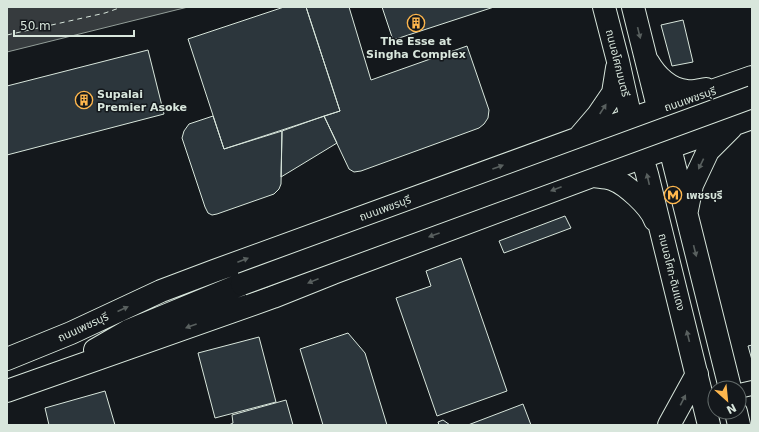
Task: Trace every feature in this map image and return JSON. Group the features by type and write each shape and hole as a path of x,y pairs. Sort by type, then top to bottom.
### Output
{"main road":[{"name":"ถนนอโศกมนตรี","path":"604,7 631,119"},
{"path":"633,7 728,380"},
{"path":"646,59 654,72 671,86 680,90 688,91 724,88"},
{"path":"578,138 598,116 613,93 618,61"},
{"name":"ถนนเพชรบุรี","path":"15,356 71,333 161,291 293,241 752,77"},
{"name":"ถนนเพชรบุรี","path":"36,381 128,331 242,284 752,96"},
{"name":"ถนนอโศก-ดินแดง","path":"631,119 643,157 709,425"},
{"path":"686,213 692,185 708,151 743,121"},
{"name":"ถนนเพชรบุรี","path":"7,391 273,297 476,219 743,121"},
{"path":"592,176 612,179 633,193 654,216 665,244"},
{"path":"461,181 470,182 477,185 482,190 485,198 485,206 482,213 476,219"},
{"name":"ถนนเพชรบุรี","path":"15,356 128,331"},
{"path":"669,425 697,374"}],"shaded area":[{"path":"7,7 188,7 7,52"}],"building":[{"path":"284,7 306,7 340,111 224,149 188,39"},
{"path":"306,7 349,7 371,80 467,46 489,110 488,118 479,128 361,171 354,172 349,169 324,116 340,111"},
{"name":"The Esse at Singha Complex","path":"382,7 494,7 393,40"},
{"path":"683,20 693,62 672,66 661,25"},
{"name":"Supalai Premier Asoke","path":"148,50 164,114 7,155 7,86"},
{"path":"213,116 224,149 282,131 281,184 279,189 274,194 217,214 212,215 208,213 182,138 184,131 189,124"},
{"path":"324,116 337,143 281,177 282,131"},
{"path":"565,216 571,228 504,253 499,241"},
{"path":"461,258 507,391 437,416 396,298 431,286 426,271"},
{"path":"348,333 365,353 387,425 323,425 300,349"},
{"path":"259,337 276,402 215,418 198,353"},
{"path":"752,345 752,360 748,346"},
{"path":"105,391 115,425 49,425 45,408"},
{"path":"286,400 293,425 229,425 233,423 232,415"},
{"path":"523,404 531,425 468,425"},
{"path":"443,420 450,425 439,425 438,422"}],"ferry route":[{"path":"7,35 105,13 122,7"}],"place":[{"name":"The Esse at Singha Complex","path":"416,23"},
{"name":"Supalai Premier Asoke","path":"84,100"},
{"name":"เพชรบุรี","path":"673,195"}]}
